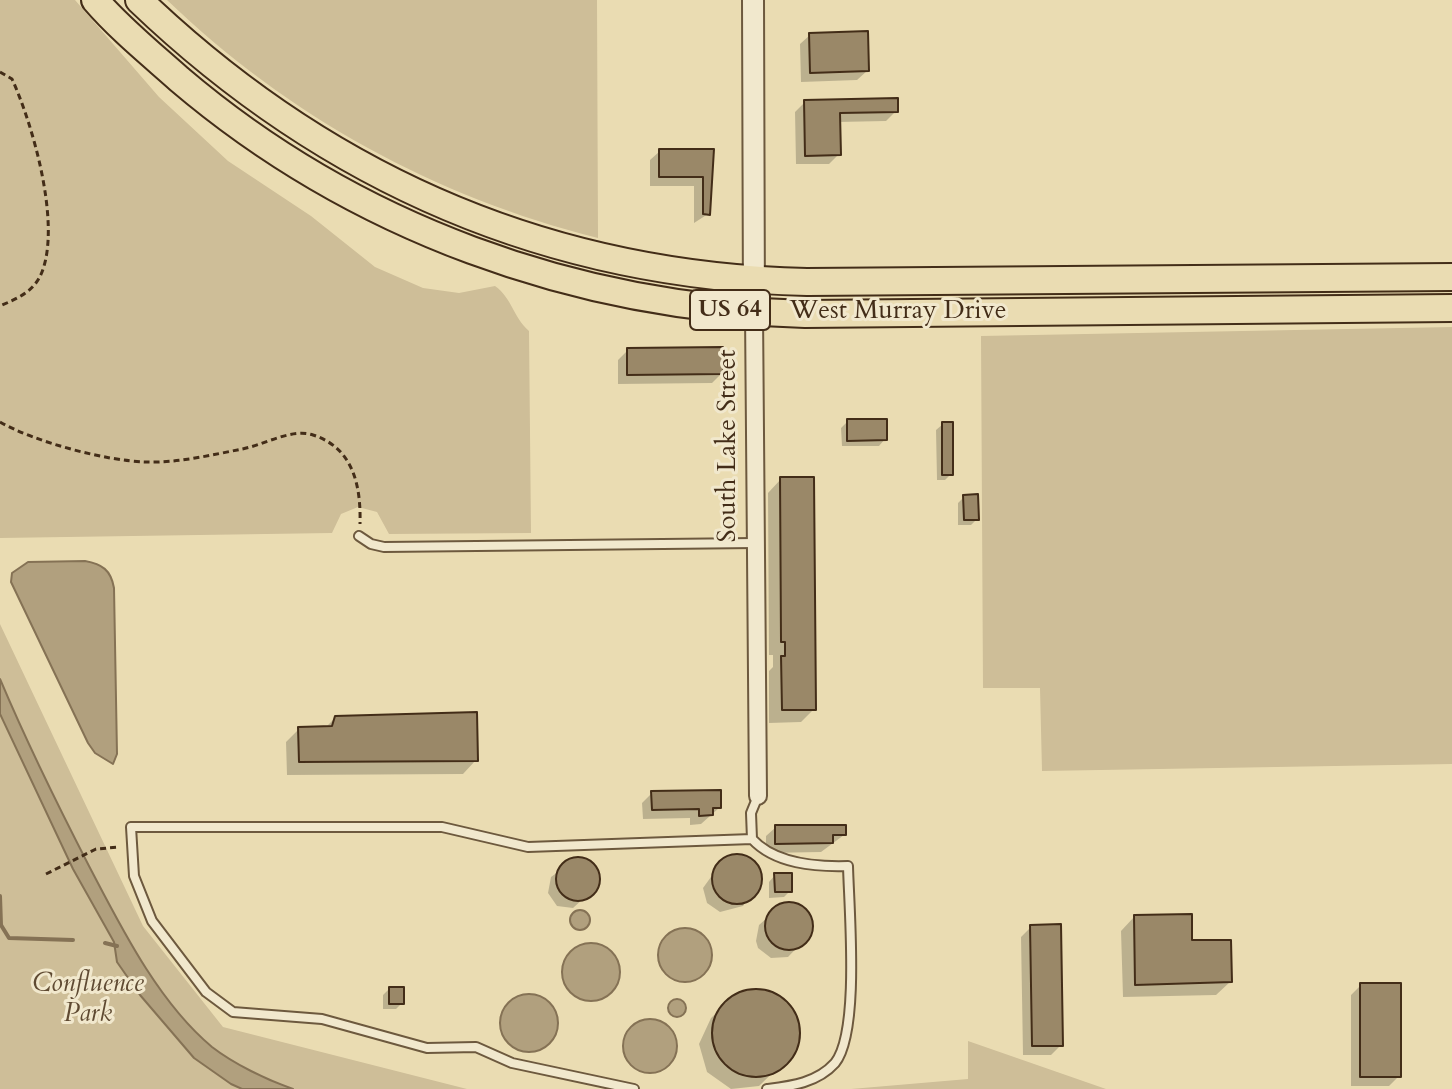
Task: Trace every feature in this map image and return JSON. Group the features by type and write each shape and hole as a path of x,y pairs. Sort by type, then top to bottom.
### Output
{"highway":[{"name":"West Murray Drive","path":"95,0 157,60 241,128 331,186 461,247 587,286 639,297 754,312 1452,308"},
{"name":"West Murray Drive","path":"139,0 190,48 273,113 355,163 452,211 508,231 597,256 677,272 754,281 1452,277"}],"street":[{"name":"South Lake Street","path":"753,0 758,796"}],"lane":[{"path":"359,536 384,547 756,543"},
{"path":"752,839 751,813 758,796"},
{"path":"634,1089 526,1067 476,1047 427,1048 322,1019 233,1012 206,992 152,921 134,876 131,827 442,827 528,847 752,839 773,857 848,866 850,977 847,1034 842,1051 835,1062 810,1081 767,1089"}],"path":[{"path":"0,72 12,79 35,143 48,234 41,274 26,295 0,306"},
{"path":"0,422 76,448 147,462 242,449 289,435 312,435 338,450 353,469 360,493 359,536"},
{"path":"46,874 96,849 132,847"}],"green space":[{"path":"0,0 75,0 159,97 228,161 311,216 375,267 423,288 459,293 495,286 501,291 529,331 531,533 389,534 377,512 358,507 341,514 332,533 0,538"},
{"path":"167,0 597,0 598,238 479,200 367,148 263,81"},
{"path":"1452,327 1452,764 1042,771 1040,688 983,688 981,336"},
{"name":"Confluence Park","path":"0,624 143,926 223,1027 467,1089 0,1089"},
{"path":"968,1041 1106,1089 851,1089 968,1079"}],"shaded area":[{"path":"85,561 105,569 114,588 117,754 113,764 95,753 88,743 11,582 12,573 28,562"},
{"path":"0,679 89,866 158,986 174,1008 212,1047 251,1071 293,1089 242,1089 231,1084 194,1058 140,995 117,962 114,942 73,869 0,714"},
{"path":"580,910 587,913 590,920 587,927 580,930 573,927 570,920 573,913"},
{"path":"685,928 704,936 712,955 704,974 685,982 666,974 658,955 666,936"},
{"path":"591,943 612,951 620,972 612,993 591,1001 570,993 562,972 570,951"},
{"path":"529,994 540,996 549,1003 556,1012 556,1034 549,1043 540,1050 529,1052 518,1050 509,1043 502,1034 500,1023 502,1012 509,1003 518,996"},
{"path":"677,999 686,1008 677,1017 668,1008"},
{"path":"650,1019 669,1027 677,1046 669,1065 650,1073 631,1065 623,1046 631,1027"}],"building":[{"path":"868,31 869,71 810,73 809,33"},
{"path":"898,98 898,112 840,113 841,155 805,156 804,100"},
{"path":"659,149 714,149 710,215 703,214 703,177 659,177"},
{"path":"723,347 723,374 627,375 627,348"},
{"path":"847,419 887,419 887,440 847,441"},
{"path":"942,422 953,422 953,475 942,475"},
{"path":"780,477 814,477 816,710 782,710 781,656 785,656 785,642 781,642"},
{"path":"978,494 979,520 964,520 963,495"},
{"path":"477,712 478,761 299,762 298,727 332,726 335,716"},
{"path":"721,790 721,808 713,808 713,815 699,816 699,809 652,810 651,791"},
{"path":"775,825 846,825 846,835 833,835 833,843 775,844"},
{"path":"737,854 755,861 762,879 755,897 737,904 719,897 712,879 719,861"},
{"path":"578,857 593,864 600,879 593,894 578,901 563,894 556,879 563,864"},
{"path":"774,873 792,873 792,892 775,892"},
{"path":"789,902 806,909 813,926 806,943 789,950 772,943 765,926 772,909"},
{"path":"1192,914 1192,940 1231,940 1232,982 1135,985 1134,915"},
{"path":"1061,924 1063,1046 1032,1046 1030,925"},
{"path":"1360,983 1401,983 1401,1077 1360,1077"},
{"path":"389,987 404,987 404,1004 389,1004"},
{"path":"756,989 773,992 787,1002 797,1016 800,1033 797,1050 787,1064 773,1074 756,1077 739,1074 725,1064 715,1050 712,1033 715,1016 725,1002 739,992"}],"waterway":[{"path":"0,896 1,925 9,938 73,940"},
{"path":"105,943 117,946"}]}
